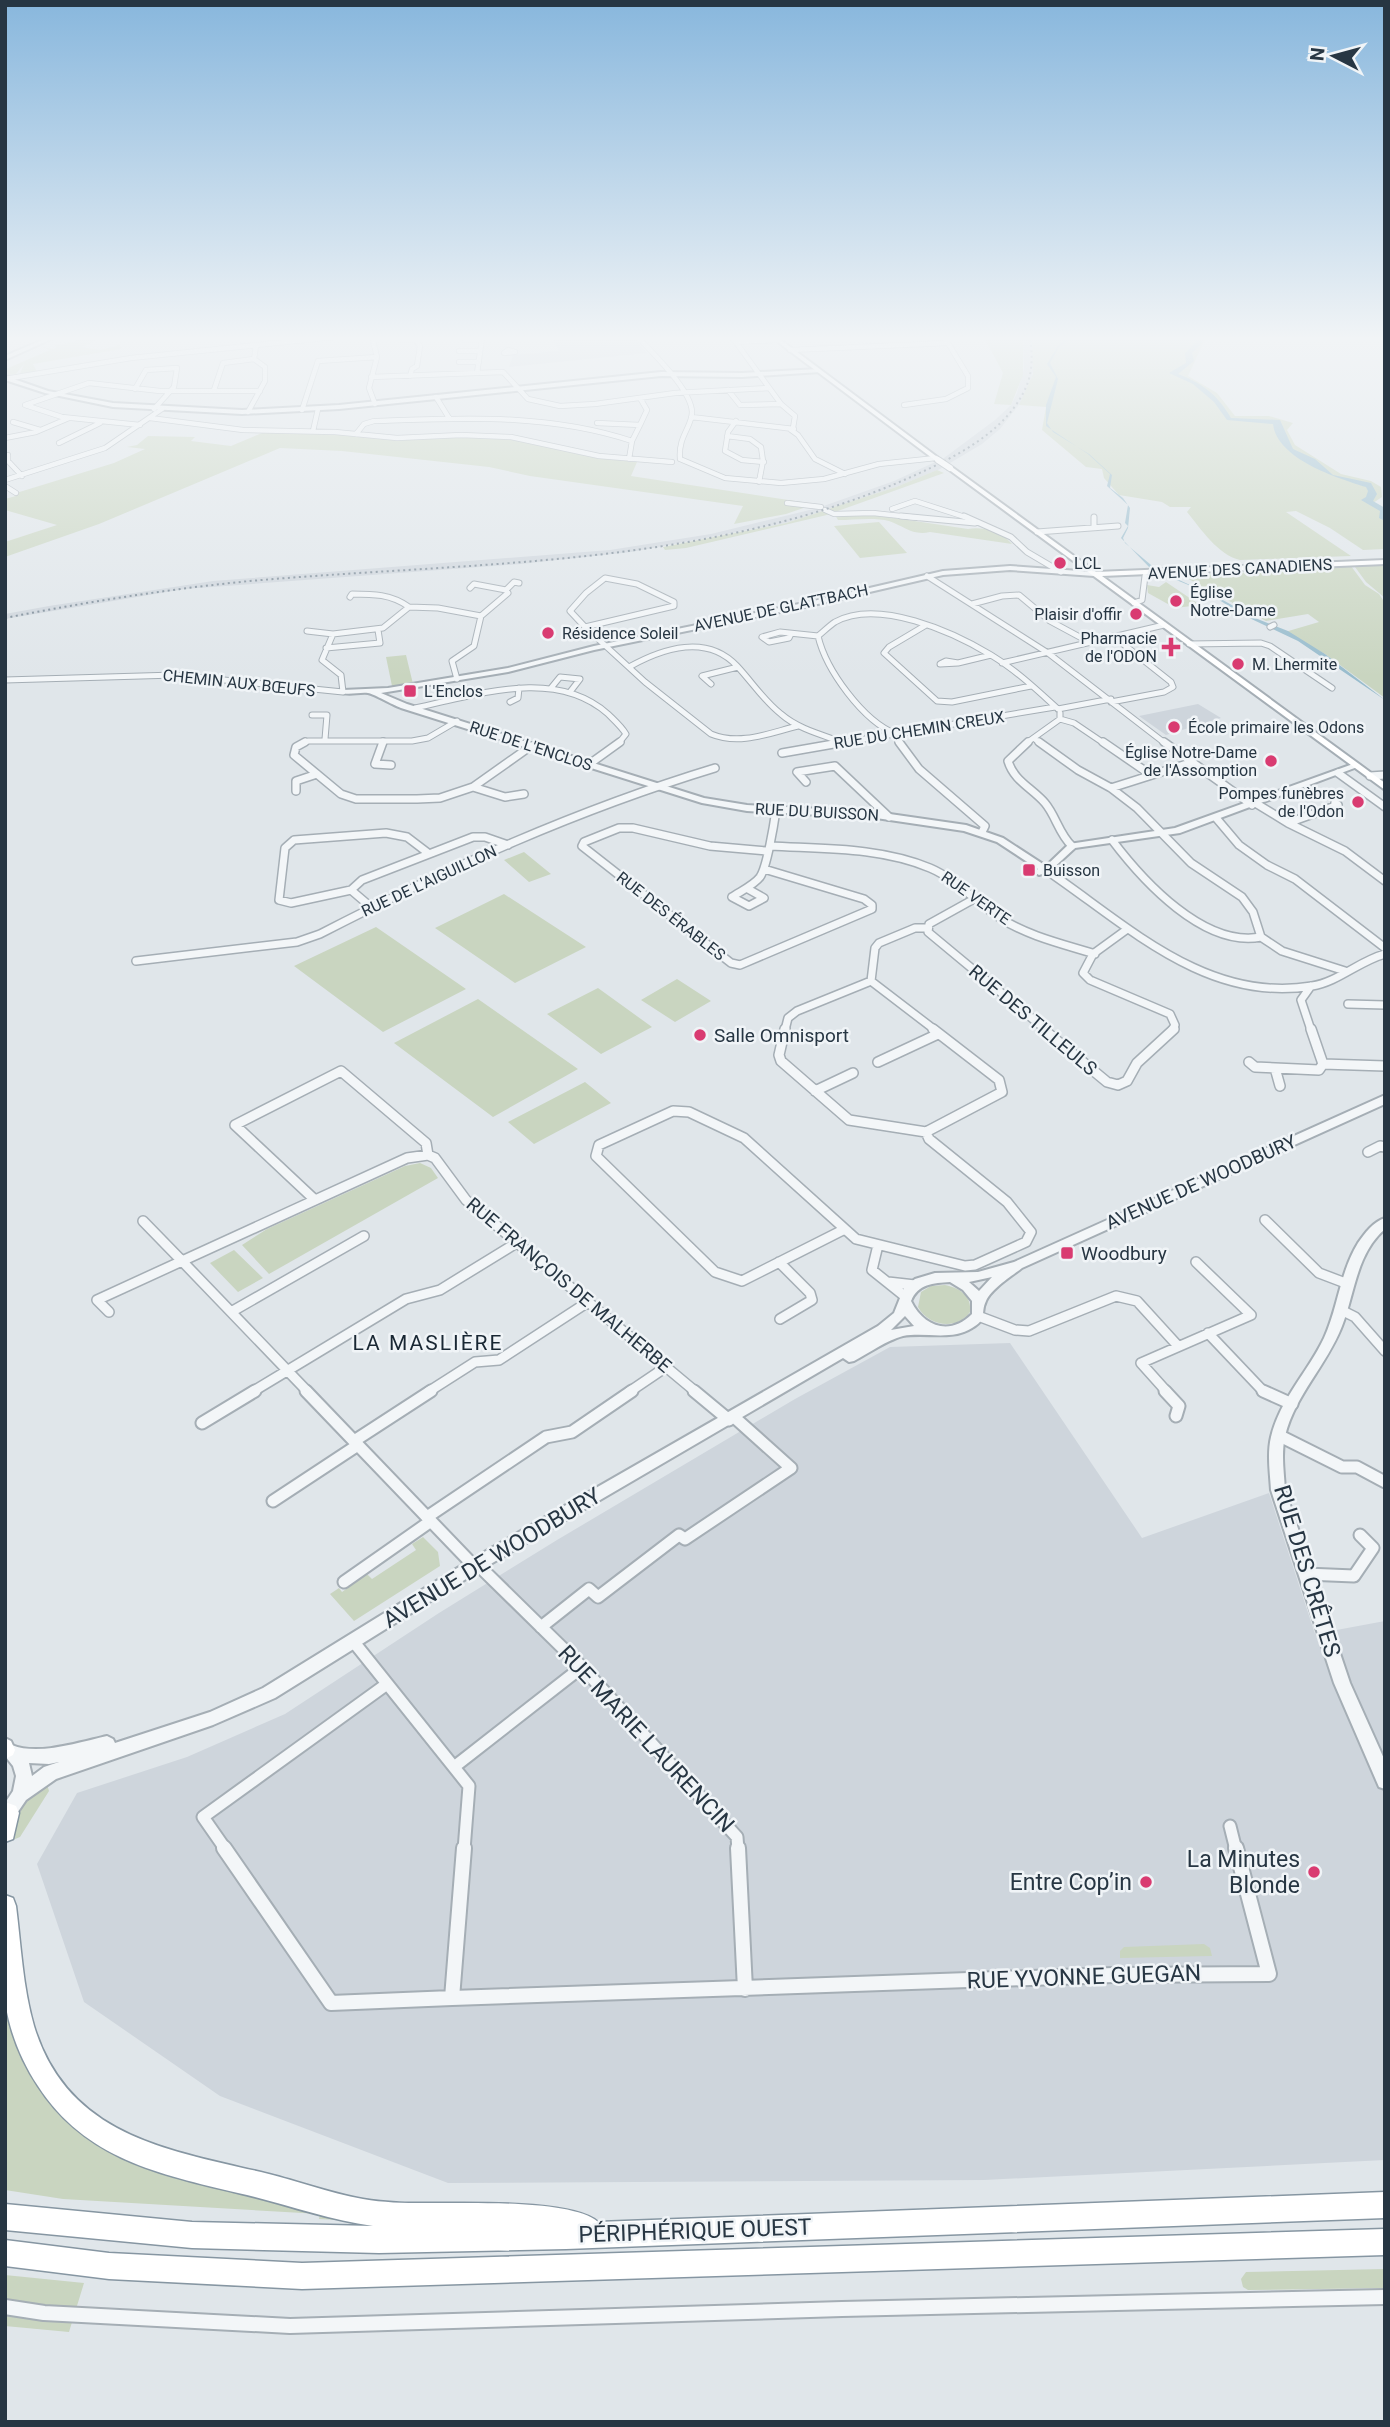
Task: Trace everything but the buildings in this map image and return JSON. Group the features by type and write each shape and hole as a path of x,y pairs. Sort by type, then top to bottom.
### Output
{"highway":[{"path":"5,1906 20,2016 37,2061 63,2101 89,2126 114,2144 190,2171 373,2213 435,2218 528,2217 614,2235"},
{"name":"PÉRIPHÉRIQUE OUEST","path":"5,2217 132,2231 312,2239 614,2235 1385,2205"},
{"name":"PÉRIPHÉRIQUE OUEST","path":"5,2253 108,2266 302,2276 1385,2242"}],"main road":[{"path":"925,450 1385,787"},
{"name":"AVENUE DES CANADIENS","path":"1094,574 1385,562"}],"street":[{"path":"5,480 78,459 97,450"},
{"path":"571,450 629,459 683,461 720,477 759,482 809,481 879,464 937,459"},
{"path":"629,459 630,450"},
{"path":"682,450 683,461"},
{"path":"727,450 731,456 764,462"},
{"path":"759,482 764,462 763,450"},
{"path":"809,450 815,459 845,474"},
{"path":"8,455 8,461 22,476"},
{"path":"5,486 16,493"},
{"path":"892,509 923,502 1011,537 1027,552 1061,572"},
{"path":"787,503 823,509 834,514 873,513 984,525"},
{"path":"1094,517 1094,527"},
{"path":"1037,532 1118,526"},
{"name":"AVENUE DE GLATTBACH","path":"387,690 457,679 927,576 986,568 1094,574"},
{"path":"927,576 1048,653 1193,762 1254,804 1345,851 1385,881"},
{"path":"1134,603 1142,600 1145,576"},
{"path":"584,627 674,606 674,602 653,590 605,578 586,593 570,611 584,627 604,646 710,735 732,740 798,726"},
{"path":"457,679 452,661 474,646 481,616 508,593 506,590 514,582 519,583"},
{"path":"470,588 474,584 506,590"},
{"path":"350,597 352,594 387,595 397,597 409,607"},
{"path":"972,604 1002,596 1019,595 1050,621 1089,642"},
{"path":"307,631 333,634 377,630 409,607 438,608 481,616"},
{"path":"791,634 818,636 835,622 864,615 900,618 926,625 966,641 991,655 1055,706 1060,719"},
{"path":"926,625 889,647 884,653 933,700 952,702 1031,686"},
{"path":"1002,663 1164,625"},
{"path":"326,648 380,643 377,630"},
{"path":"333,634 322,660 341,675 343,692"},
{"path":"818,636 820,654 831,672 886,730 896,734 905,757 985,826 982,832"},
{"name":"RUE DU CHEMIN CREUX","path":"782,753 1055,706 1164,692 1173,687 1171,682 1113,636"},
{"path":"1189,644 1261,643 1270,646 1332,688"},
{"path":"629,667 646,657 690,645 707,645 738,667 779,713 798,726 841,742"},
{"path":"960,663 991,655"},
{"path":"711,684 702,676 738,667"},
{"name":"CHEMIN AUX BŒUFS","path":"5,680 99,675 174,675 307,691 387,690"},
{"path":"551,688 560,677 580,679 570,692"},
{"path":"510,702 518,698 519,688"},
{"path":"412,707 519,688 551,688 570,692 596,704 622,727 625,734 621,741 588,765"},
{"name":"RUE DE L'ENCLOS","path":"387,690 393,699 412,707"},
{"name":"RUE DE L'ENCLOS","path":"374,692 383,698 653,786"},
{"path":"312,715 327,715 325,739"},
{"path":"1060,719 1036,740 1016,751 1008,761 1012,774 1044,802 1066,841 1072,846"},
{"path":"1060,719 1074,723 1151,775"},
{"path":"457,722 428,738 308,741 294,751 294,755 341,794 356,799 440,798 473,787 531,746"},
{"path":"1036,740 1077,769 1111,788 1191,863 1242,897 1253,912 1261,937 1282,951 1345,971"},
{"path":"383,741 375,764 391,765"},
{"path":"1111,788 1193,762"},
{"path":"806,782 797,772 835,766 889,817"},
{"path":"1043,872 1055,865 1063,852 1072,846 1163,834 1217,819 1356,766"},
{"name":"RUE DE L'AIGUILLON","path":"136,961 297,942 320,934 371,907 508,845 653,786 715,768"},
{"path":"1338,773 1385,807"},
{"path":"296,791 296,781 317,774"},
{"path":"1370,776 1385,775"},
{"name":"RUE DU BUISSON","path":"653,786 719,804 889,817 982,832 1072,889 1126,930 1171,957 1236,982 1262,986 1311,986 1385,954"},
{"path":"473,787 503,797 519,797 524,793"},
{"path":"1288,823 1338,805 1335,803"},
{"path":"748,889 759,879 764,869 776,810"},
{"path":"1217,819 1239,845 1267,865 1295,879 1385,947"},
{"name":"RUE DES ÉRABLES","path":"764,869 864,899 872,905 872,909 740,965 731,963 582,846 584,842 619,828 633,828 710,846 768,849"},
{"path":"428,853 407,837 386,833 295,841 285,848 279,900 291,903 351,890 362,880 473,836 508,845"},
{"path":"1112,840 1141,877 1180,908 1208,926 1238,940 1261,937"},
{"name":"RUE VERTE","path":"768,849 842,851 917,864 945,875 1002,919 1026,931 1095,954"},
{"path":"351,890 371,907"},
{"path":"870,981 875,948 879,943 915,928 927,928 929,924 974,899"},
{"name":"RUE DES TILLEULS","path":"927,928 931,935 1107,1082 1121,1084 1127,1081 1137,1063 1174,1029 1174,1020 1160,1009 1086,977 1084,967 1095,954"},
{"path":"1095,954 1113,937 1126,930"},
{"path":"870,981 999,1080 1002,1092 926,1132 855,1122 781,1061 779,1055 788,1018 797,1011 870,981"},
{"path":"1311,986 1301,1000 1323,1064"},
{"path":"1348,1004 1385,1005"},
{"path":"878,1062 938,1034"},
{"path":"1249,1062 1255,1067 1319,1070 1323,1064"},
{"path":"1323,1064 1385,1066"},
{"path":"1275,1068 1280,1086"},
{"name":"RUE FRANÇOIS DE MALHERBE","path":"315,1200 235,1125 341,1071 426,1143 428,1155 435,1158 466,1200 791,1468 685,1539 680,1535 598,1597 589,1589 541,1626"},
{"path":"815,1091 853,1073"},
{"name":"AVENUE DE WOODBURY","path":"21,1794 50,1773 231,1711 269,1693 476,1565 807,1375 825,1361 892,1323 915,1285 935,1278 978,1277 1018,1265 1385,1100"},
{"path":"843,1230 742,1281 715,1272 596,1156 597,1148 673,1111 689,1112 744,1138 856,1239 954,1264 975,1265 1026,1242 1031,1232 1007,1202 929,1139 926,1132"},
{"path":"1368,1152 1380,1146 1385,1147"},
{"path":"109,1312 97,1300 407,1158 428,1155"},
{"path":"1265,1220 1319,1273 1348,1284"},
{"path":"143,1221 476,1565"},
{"name":"RUE DES CRÊTES","path":"1385,1222 1366,1237 1330,1340 1292,1404 1278,1435 1275,1458 1278,1490 1342,1683 1385,1781"},
{"path":"231,1312 364,1236"},
{"path":"202,1423 405,1298 440,1290 518,1242"},
{"path":"878,1245 872,1270 906,1300 916,1321 932,1329"},
{"path":"779,1262 810,1293 811,1300 780,1319"},
{"path":"1176,1416 1179,1406 1141,1363 1251,1315 1196,1262"},
{"name":"AVENUE DE WOODBURY","path":"979,1300 996,1280 1018,1265"},
{"path":"950,1279 968,1287 979,1300 978,1316 1014,1330 1029,1331 1116,1296 1136,1301 1178,1346"},
{"path":"887,1282 915,1285"},
{"path":"273,1501 475,1362 499,1360 588,1302"},
{"path":"1341,1310 1355,1317 1385,1351"},
{"name":"AVENUE DE WOODBURY","path":"807,1375 832,1366 898,1332 960,1330 968,1327 978,1316"},
{"path":"1208,1333 1266,1394 1292,1404"},
{"path":"344,1582 546,1437 572,1432 666,1367"},
{"path":"1278,1435 1342,1467 1357,1467 1385,1482"},
{"path":"1306,1574 1354,1576 1373,1548 1360,1535"},
{"name":"RUE MARIE LAURENCIN","path":"476,1565 582,1667 737,1837 745,1989"},
{"path":"353,1641 469,1786 452,1998"},
{"path":"454,1767 582,1667"},
{"path":"387,1684 203,1816 331,2003 745,1989"},
{"name":"AVENUE DE WOODBURY","path":"8,1750 49,1756 172,1729"},
{"name":"AVENUE DE WOODBURY","path":"6,1820 21,1794 25,1776 8,1750"},
{"name":"RUE YVONNE GUEGAN","path":"745,1989 1114,1975 1269,1973 1230,1826"},
{"path":"5,2307 44,2313 290,2326 842,2309 1385,2297"}],"shaded area":[{"path":"954,450 971,450 940,469 896,487 786,523 631,552 521,564 185,589 5,619 5,614 213,581 610,550 711,534 818,508 894,481 944,458"},
{"name":"École primaire les Odons","path":"1198,704 1221,718 1166,735 1139,716"},
{"path":"1010,1343 1142,1538 1269,1493 1315,1634 1385,1621 1385,2160 984,2180 448,2183 220,2096 84,2002 37,1864 77,1793 187,1757 285,1714 557,1540 795,1399 890,1347"}],"green space":[{"path":"142,450 275,450 99,524 5,557 5,542 57,525 5,510 5,499 16,496 13,494 114,463"},
{"path":"327,450 564,450 597,458 637,462 631,476 815,504 786,514 734,524 743,506 530,476 489,467"},
{"path":"1066,450 1303,450 1341,474 1371,481 1381,487 1382,497 1373,503 1385,510 1385,549 1363,550 1330,528 1296,511 1286,512 1351,556 1240,560 1224,553 1210,540 1187,512 1191,507 1170,507 1162,502 1119,495 1104,478 1102,469 1086,467"},
{"path":"937,470 944,473 835,512 828,509 896,487"},
{"path":"823,511 831,514 686,548 665,550 663,547 786,523"},
{"path":"868,514 968,529 986,529 998,533 1012,544 930,532 918,533 883,520 838,520 835,515"},
{"path":"879,522 907,553 860,558 834,526"},
{"path":"1385,564 1385,598 1366,582 1355,567"},
{"path":"1351,566 1365,585 1379,594 1385,603 1385,698 1325,654 1285,632 1319,622 1308,614 1266,621 1183,576"},
{"path":"1166,582 1200,605 1175,608 1148,593 1147,585 1159,587"},
{"path":"406,655 413,684 392,686 386,657"},
{"path":"524,852 551,874 529,882 504,860"},
{"path":"504,894 586,947 515,983 435,928"},
{"path":"376,927 466,989 383,1032 294,966"},
{"path":"677,979 711,1001 675,1022 641,1000"},
{"path":"598,988 652,1027 601,1054 547,1014"},
{"path":"478,999 578,1069 493,1117 394,1043"},
{"path":"585,1082 611,1103 534,1144 508,1122"},
{"path":"420,1163 431,1168 438,1178 269,1274 242,1245 267,1229 405,1166"},
{"path":"234,1250 263,1278 238,1292 210,1263"},
{"path":"945,1285 964,1293 970,1306 970,1312 964,1318 950,1324 935,1322 918,1307 921,1292 931,1286"},
{"path":"423,1537 438,1552 440,1566 354,1621 330,1594 339,1588 342,1592 367,1574 372,1579 416,1550 412,1544"},
{"path":"46,1781 49,1791 20,1837 8,1842 22,1808"},
{"path":"1204,1944 1210,1948 1212,1956 1120,1958 1120,1951 1124,1947"},
{"path":"5,1981 20,2041 37,2084 64,2119 84,2136 107,2151 157,2171 358,2216 356,2221 319,2219 320,2214 63,2199 5,2190"},
{"path":"1385,2269 1385,2288 1248,2290 1243,2287 1241,2279 1246,2272"},
{"path":"5,2275 84,2283 69,2332 5,2326"}],"water":[{"path":"1082,450 1089,454 1112,475 1110,488 1128,505 1107,486 1110,474"},
{"path":"1289,450 1296,450 1315,459 1333,475 1371,483 1377,494 1373,501 1385,508 1385,521 1379,518 1380,511 1361,500 1366,497 1366,487 1340,478 1325,472"},
{"path":"1128,505 1130,508 1128,528 1124,542 1121,538 1128,526 1125,523"},
{"path":"1130,547 1157,570 1205,592 1152,570"},
{"path":"1209,593 1255,618 1288,631 1325,654 1385,700 1298,641 1243,615"}],"railway":[{"path":"5,618 127,596 219,584 507,563 678,544 762,527 844,503 924,471 963,450"}],"place":[{"name":"LCL","path":"1060,563"},
{"name":"Église Notre-Dame","path":"1176,601"},
{"name":"Plaisir d'offir","path":"1136,614"},
{"name":"Résidence Soleil","path":"548,633"},
{"name":"Pharmacie de l'ODON","path":"1171,647"},
{"name":"M. Lhermite","path":"1238,664"},
{"name":"L'Enclos","path":"410,691"},
{"name":"École primaire les Odons","path":"1174,727"},
{"name":"Église Notre-Dame de l'Assomption","path":"1271,761"},
{"name":"Pompes funèbres de l'Odon","path":"1358,802"},
{"name":"Buisson","path":"1029,870"},
{"name":"Salle Omnisport","path":"700,1035"},
{"name":"Woodbury","path":"1067,1253"},
{"name":"La Minutes Blonde","path":"1314,1872"},
{"name":"Entre Cop’in","path":"1146,1882"}],"district":[{"name":"LA MASLIÈRE","path":"428,1343"}]}
